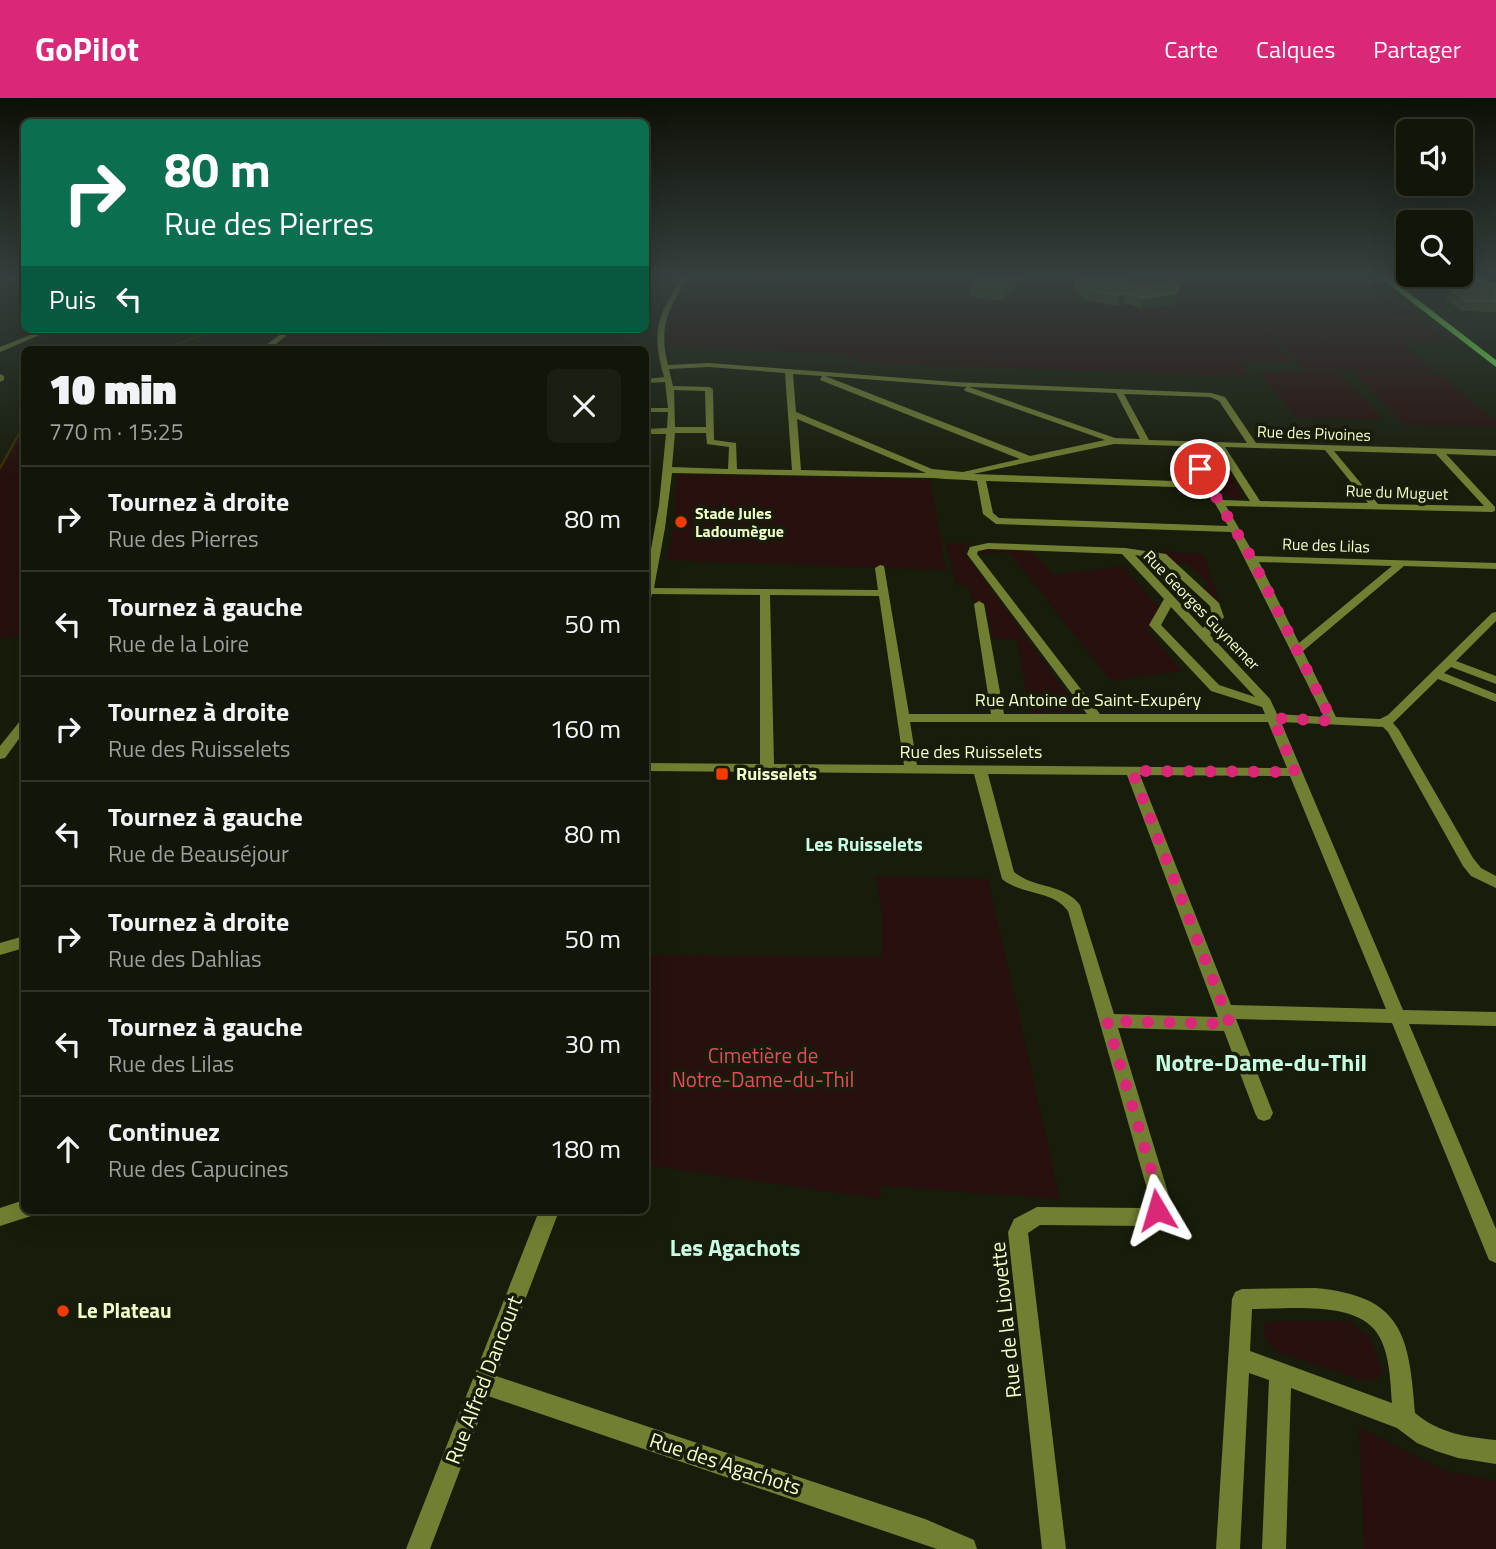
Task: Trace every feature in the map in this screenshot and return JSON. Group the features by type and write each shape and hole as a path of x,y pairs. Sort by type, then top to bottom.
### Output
{"main road":[{"path":"1472,344 1496,361"},
{"path":"1474,344 1496,361"}],"street":[{"path":"649,583 661,536 672,410 662,344"},
{"path":"666,367 709,365 954,384 1219,397 1253,445"},
{"path":"789,371 797,473"},
{"path":"808,373 1029,459"},
{"path":"649,381 709,388 711,443 733,446 733,472"},
{"path":"954,384 1114,441"},
{"path":"1121,393 1146,442"},
{"path":"649,410 672,410"},
{"path":"793,414 931,474"},
{"path":"649,431 709,430"},
{"name":"Rue des Pivoines","path":"967,475 1114,441 1496,453"},
{"path":"1185,443 1252,559 1332,721"},
{"path":"1219,444 1256,504"},
{"path":"1327,447 1376,507"},
{"name":"Rue du Muguet","path":"1220,503 1492,509 1437,450"},
{"path":"666,470 931,474 1210,485"},
{"path":"981,478 989,516 996,521 1235,529"},
{"name":"Rue Georges Guynemer","path":"1096,718 972,554 974,549 988,546 1125,551 1204,635 1270,711 1496,1253"},
{"path":"1125,551 1162,556 1212,602 1219,614 1204,635"},
{"name":"Rue des Lilas","path":"1252,559 1496,566"},
{"path":"1297,651 1402,563"},
{"path":"880,568 912,769"},
{"path":"765,592 767,768"},
{"path":"649,595 882,593"},
{"path":"1170,599 1155,625 1198,671 1221,691 1270,711 1332,721 1385,722 1496,615"},
{"path":"979,604 998,718"},
{"path":"1449,662 1496,680"},
{"path":"1437,674 1496,698"},
{"name":"Rue Antoine de Saint-Exupéry","path":"903,718 1096,718 1270,711"},
{"path":"1385,722 1393,730 1468,862 1476,872 1496,883"},
{"path":"0,755 21,728"},
{"name":"Rue des Ruisselets","path":"649,767 1295,772"},
{"name":"Rue de la Liovette","path":"980,769 1004,871 1016,883 1061,895 1073,905 1159,1203 1153,1214 1134,1219 1037,1216 1027,1221 1018,1232 1054,1549"},
{"path":"1132,771 1264,1112"},
{"path":"0,949 21,943"},
{"path":"1107,1021 1397,1016 1496,1019"},
{"path":"0,1217 21,1210"},
{"name":"Rue Alfred Dancourt","path":"418,1549 548,1214"},
{"path":"1228,1549 1242,1299 1356,1303 1374,1313 1389,1332 1403,1375 1404,1419"},
{"path":"1238,1358 1404,1419 1424,1436 1442,1445 1496,1452"},
{"path":"1274,1549 1280,1374"},
{"name":"Rue des Agachots","path":"484,1383 918,1528 965,1549"}],"green space":[{"path":"268,344 378,344 375,346 263,346"},
{"path":"668,344 1276,344 1294,363 1243,362 1248,376 860,363 858,359 844,358 844,354 668,346"},
{"path":"1281,344 1403,344 1435,372 1304,369"},
{"path":"1258,371 1338,372 1384,419 1297,418"},
{"path":"1353,372 1440,374 1496,422 1496,427 1406,425"},
{"path":"17,434 21,434 21,636 0,639 0,468 8,459"},
{"path":"1207,446 1220,453 1243,497 1235,499 1225,496 1197,447"},
{"path":"673,474 930,480 946,570 665,560 674,520 677,477"},
{"path":"946,543 972,543 965,547 965,554 1080,711 1030,713 1017,640 992,638 985,603 972,601 969,586 956,584"},
{"path":"980,551 1031,551 1053,575 1123,566 1159,607 1153,627 1145,628 1182,671 1111,681 1009,552 981,554"},
{"path":"1158,551 1203,554 1220,603 1202,587 1210,585 1186,563 1178,564"},
{"name":"Cimetière de Notre-Dame-du-Thil","path":"876,876 988,879 1060,1199 881,1186 880,1199 649,1165 649,955 882,957 882,913"},
{"path":"1278,1321 1349,1321 1369,1337 1383,1371 1377,1379 1365,1381 1276,1352 1264,1336 1264,1324"},
{"path":"1359,1427 1446,1471 1496,1481 1496,1549 1364,1549"}],"waterway":[{"path":"172,346 178,344"},
{"path":"0,468 21,430"}],"place":[{"name":"Stade Jules Ladoumègue","path":"681,522"},
{"name":"Ruisselets","path":"722,774"},
{"name":"Le Plateau","path":"63,1311"}],"district":[{"name":"Les Ruisselets","path":"864,844"},
{"name":"Notre-Dame-du-Thil","path":"1261,1063"},
{"name":"Les Agachots","path":"735,1248"}],"route":[{"path":"1157,1210 1159,1196 1107,1021 1230,1024 1132,771 1295,772 1273,718 1332,721 1252,559 1200,469"}]}
